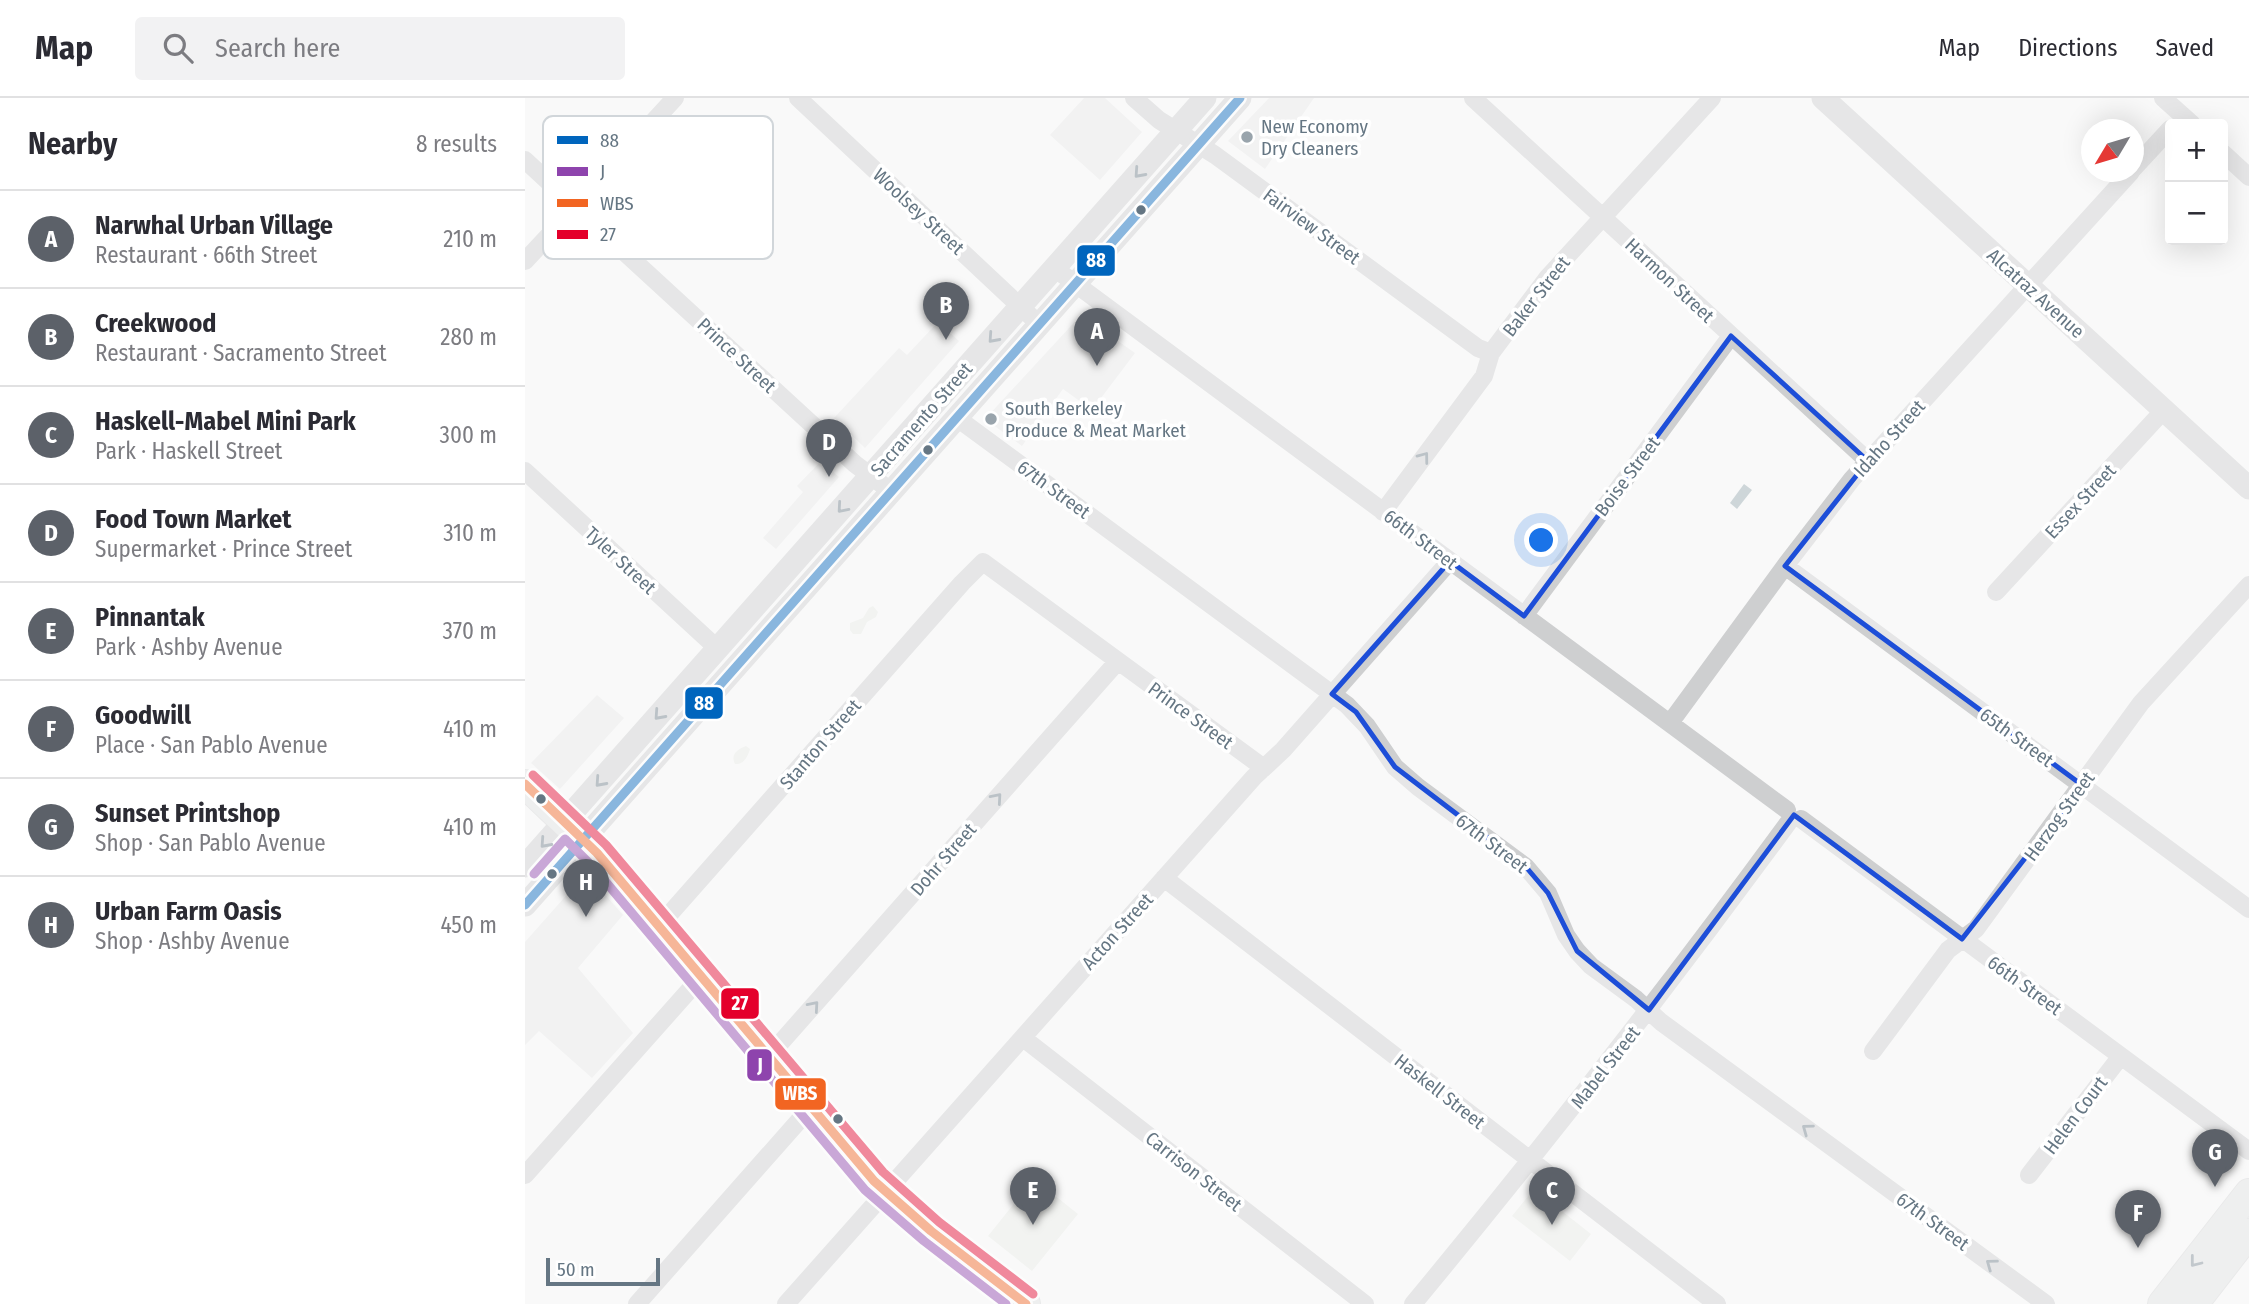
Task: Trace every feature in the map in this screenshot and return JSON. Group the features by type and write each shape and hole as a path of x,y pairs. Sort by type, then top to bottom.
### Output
{"main road":[{"path":"525,784 574,830 659,926 860,1166 885,1192 924,1226 1026,1304"},
{"path":"2194,1304 2243,1231 2249,1193"},
{"path":"2162,1304 2243,1231"}],"street":[{"path":"658,116 675,98"},
{"name":"Woolsey Street","path":"797,98 1040,324"},
{"name":"Fairview Street","path":"1134,98 1159,120 1199,145 1478,348 1491,353"},
{"name":"Sacramento Street","path":"525,905 574,830 718,649 1205,98"},
{"name":"Sacramento Street","path":"525,866 574,830 892,492 1240,98"},
{"name":"Harmon Street","path":"1473,98 1868,460"},
{"name":"Baker Street","path":"1383,512 1484,376 1491,353 1548,277 1712,98"},
{"name":"Alcatraz Avenue","path":"1823,98 2249,488"},
{"path":"2163,98 2180,119"},
{"name":"Idaho Street","path":"2144,157 2165,135"},
{"path":"2228,158 2249,177"},
{"name":"Prince Street","path":"525,160 543,177"},
{"name":"Idaho Street","path":"1670,723 1785,566 1868,460 2121,182"},
{"path":"525,261 543,242"},
{"name":"Prince Street","path":"632,259 855,464 892,492"},
{"name":"66th Street","path":"1054,268 1670,723 1792,817 2249,1151"},
{"name":"Boise Street","path":"1524,615 1731,336"},
{"name":"Essex Street","path":"1996,592 2164,410"},
{"name":"67th Street","path":"957,418 1356,712 1395,767 1532,873 1556,907 1566,935 1591,966 1672,1030 2046,1304"},
{"name":"Tyler Street","path":"525,471 718,649"},
{"name":"Acton Street","path":"786,1304 1450,561"},
{"name":"Prince Street","path":"983,562 1264,768"},
{"name":"Stanton Street","path":"659,926 983,562"},
{"name":"65th Street","path":"1785,566 2249,909"},
{"name":"Herzog Street","path":"1873,1051 1948,950 1976,929 2141,703 2249,584"},
{"name":"Dohr Street","path":"768,1057 1118,661"},
{"name":"Mabel Street","path":"1413,1304 1530,1162 1649,1010 1792,817"},
{"name":"Haskell Street","path":"1164,878 1717,1304"},
{"path":"525,1175 701,977"},
{"name":"Carrison Street","path":"1023,1038 1365,1304"},
{"name":"Helen Court","path":"2029,1175 2121,1056"},
{"path":"637,1304 811,1107"}],"highlighted area":[{"path":"1731,336 1868,461 1785,566 2082,785 1962,939 1794,815 1649,1010 1577,951 1548,893 1526,867 1395,767 1356,712 1332,694 1450,561 1524,616"}],"shaded area":[{"path":"1084,98 1105,98 1142,132 1100,180 1050,135"},
{"path":"1269,98 1314,98 1265,169 1228,141"},
{"path":"1081,315 1135,353 1092,410 1063,389 1022,446 985,419"},
{"path":"938,322 959,341 865,448 834,418 899,348 907,355"},
{"path":"821,461 839,477 776,549 763,538 803,492 797,486"},
{"path":"1744,484 1752,490 1737,509 1730,503"},
{"path":"873,606 878,612 876,617 867,622 861,634 853,634 850,623 863,618"},
{"path":"597,695 624,718 560,789 531,763"},
{"path":"746,746 750,749 747,757 743,762 735,764 734,755"},
{"path":"586,873 623,915 578,968 633,1033 592,1078 539,1031 525,1045 525,942"},
{"path":"1034,1179 1078,1214 1032,1271 988,1236"},
{"path":"1534,1189 1591,1234 1570,1261 1512,1216"}],"transit line":[{"name":"88","path":"525,905 1240,98"},
{"name":"27","path":"533,775 606,845 883,1172 939,1222 1033,1294"},
{"name":"WBS","path":"525,784 597,853 874,1181 931,1231 1026,1304"},
{"name":"J","path":"534,874 565,839 594,868 865,1190 924,1241 1006,1304"}],"place":[{"name":"New Economy Dry Cleaners","path":"1247,137"},
{"name":"Creekwood","path":"946,340"},
{"name":"Narwhal Urban Village","path":"1097,366"},
{"name":"South Berkeley Produce & Meat Market","path":"991,419"},
{"name":"Food Town Market","path":"829,477"},
{"name":"Urban Farm Oasis","path":"586,917"},
{"name":"Sunset Printshop","path":"2215,1187"},
{"name":"Pinnantak","path":"1033,1225"},
{"name":"Haskell-Mabel Mini Park","path":"1552,1225"},
{"name":"Goodwill","path":"2138,1248"}]}
